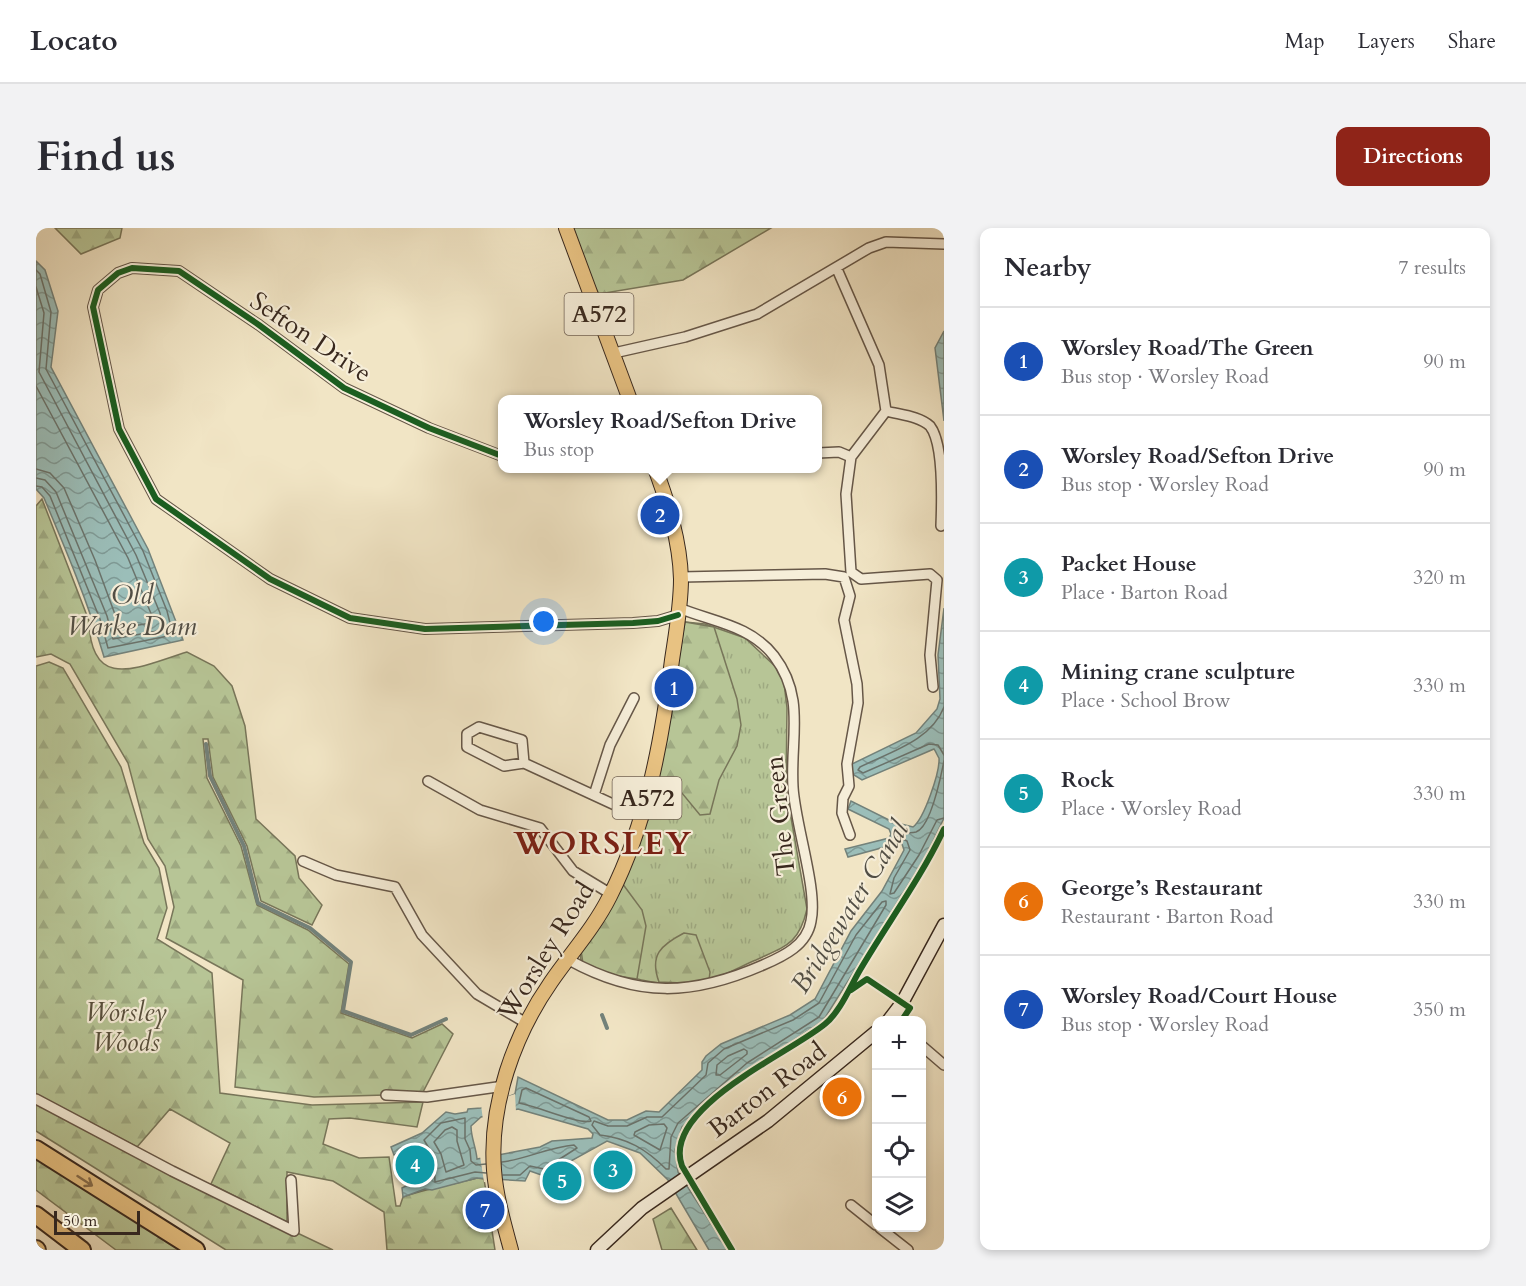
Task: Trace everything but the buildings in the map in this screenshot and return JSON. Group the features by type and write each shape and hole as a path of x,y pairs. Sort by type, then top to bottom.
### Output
{"highway":[{"path":"36,1149 196,1250"},
{"path":"36,1215 82,1250"}],"main road":[{"name":"A572","path":"566,228 629,395"},
{"name":"Worsley Road","path":"511,1250 495,1184 494,1154 502,1092 526,1023 596,921 611,894 643,818 666,709 679,611 681,577 673,525 657,473"},
{"path":"892,1016 902,1003 944,925"},
{"name":"Barton Road","path":"598,1249 631,1217 793,1102 872,1035"}],"street":[{"path":"614,353 685,337 757,314 837,269 869,248 886,242 944,244"},
{"name":"Sefton Drive","path":"498,454 429,428 344,388 259,324 179,271 132,268 118,273 98,290 93,307 119,429 156,499 270,579 350,618 425,629 658,621 679,611"},
{"path":"837,269 879,365 886,411 851,457 846,494 851,572 861,579 930,574 937,580 930,655 933,687"},
{"path":"886,411 919,419 931,427 939,442 942,463 941,526"},
{"path":"822,453 839,452 851,457"},
{"path":"681,577 825,574 844,577 850,596 844,620 857,684 858,703 848,764 849,786 843,798 842,813 850,835"},
{"name":"The Green","path":"568,960 602,977 636,985 678,988 712,985 770,962 795,948 811,924 810,896 793,792 795,707 791,682 774,656 752,635 679,611"},
{"path":"594,795 610,745 634,698"},
{"path":"524,763 522,740 479,727 467,734 467,747 504,766 524,763 643,818"},
{"path":"428,781 480,810 540,828 573,871 611,894"},
{"path":"303,861 336,875 395,887 422,935 477,994 526,1023"},
{"path":"926,1051 944,1065"},
{"path":"386,1095 427,1097 502,1092"},
{"path":"36,1098 172,1171 294,1231 291,1180"},
{"path":"851,1205 872,1221"},
{"path":"886,1232 908,1250"}],"green space":[{"path":"55,228 122,228 120,238 81,254"},
{"path":"562,228 771,228 683,280 599,294"},
{"name":"Worsley Woods","path":"42,499 89,621 92,644 99,659 108,667 136,668 187,652 214,666 232,686 245,726 256,819 295,856 299,878 322,905 312,925 261,901 247,846 213,777 208,739 203,739 207,778 241,846 257,905 308,930 349,964 341,1013 412,1038 442,1024 453,1034 422,1094 314,1097 235,1087 243,980 166,938 174,907 165,866 148,839 128,763 70,664 51,654 36,657 36,506"},
{"path":"685,622 705,624 745,638 777,668 784,683 787,708 786,789 807,909 800,930 783,947 712,979 673,984 626,976 581,960 580,955 616,898 664,744"},
{"path":"685,622 714,627 737,699 741,725 737,746 719,780 710,814 700,815 682,793 675,790 652,800"},
{"name":"Worsley Woods","path":"49,662 63,668 121,767 144,843 159,868 167,908 157,939 212,973 220,1093 312,1105 423,1102 417,1127 350,1118 329,1119 323,1144 359,1158 389,1157 396,1206 400,1206 403,1197 412,1194 477,1178 484,1179 495,1250 387,1250 384,1212 333,1181 287,1172 287,1222 211,1184 230,1143 170,1109 137,1147 36,1094 36,666"},
{"path":"622,883 642,910 646,926 637,979 611,975 583,964 581,950 601,925"},
{"path":"684,933 696,935 710,972 709,980 683,983 659,982 655,965 659,952 669,942"},
{"name":"Worsley Woods","path":"36,1101 230,1201 333,1250 226,1250 36,1131"},
{"path":"36,1155 185,1250 116,1250 36,1190"},
{"path":"671,1208 697,1250 662,1250 653,1219"}],"water":[{"name":"Old Warke Dam","path":"36,261 45,270 58,311 51,367 148,549 183,640 104,657 68,557 44,498 36,489"},
{"path":"944,331 944,421 935,348"},
{"path":"944,608 944,818 925,858 823,1021 751,1068 682,1127 675,1150 678,1172 728,1250 709,1250 668,1180 640,1153 607,1141 544,1176 530,1171 525,1181 477,1178 432,1190 425,1189 403,1197 402,1188 428,1175 428,1158 419,1146 413,1145 394,1155 391,1147 422,1133 446,1112 455,1114 467,1112 468,1109 481,1108 515,1094 518,1077 608,1120 627,1120 646,1111 659,1112 702,1070 702,1062 706,1056 721,1044 790,1015 815,999 851,931 882,891 904,850 902,844 896,844 848,857 845,849 889,838 891,834 889,829 848,809 851,801 893,822 913,827 922,815 930,795 937,774 939,758 934,749 862,780 854,775 850,765 916,733 937,709 940,699 938,655","holes":["518,1109 588,1129 593,1134 592,1138 552,1141 540,1147 477,1159 471,1126 481,1117"]}],"pier":[{"path":"515,1094 516,1112 483,1120 481,1105"},
{"path":"498,1154 498,1183 484,1182 480,1156"}],"waterway":[{"path":"206,744 210,776 244,846 258,903 310,928 351,962 343,1011 411,1035 446,1019"},
{"path":"602,1015 607,1028"}],"cycle path":[{"path":"498,454 429,428 344,388 259,325 179,271 132,268 118,273 98,290 93,307 119,429 156,499 270,579 350,618 425,629 633,623 658,621 678,615"},
{"path":"732,1250 682,1166 681,1144 690,1124 709,1103 732,1084 808,1036 830,1019 914,883 944,829"},
{"path":"851,990 867,979 910,1008 905,1016"}],"place":[{"name":"Worsley Road/Sefton Drive","path":"660,515"},
{"name":"Worsley Road/The Green","path":"674,688"},
{"name":"George’s Restaurant","path":"842,1097"},
{"name":"Mining crane sculpture","path":"415,1165"},
{"name":"Packet House","path":"613,1170"},
{"name":"Rock","path":"562,1181"},
{"name":"Worsley Road/Court House","path":"485,1210"}],"district":[{"name":"WORSLEY","path":"603,844"}],"water label":[{"name":"Bridgewater Canal","path":"850,907"}]}
